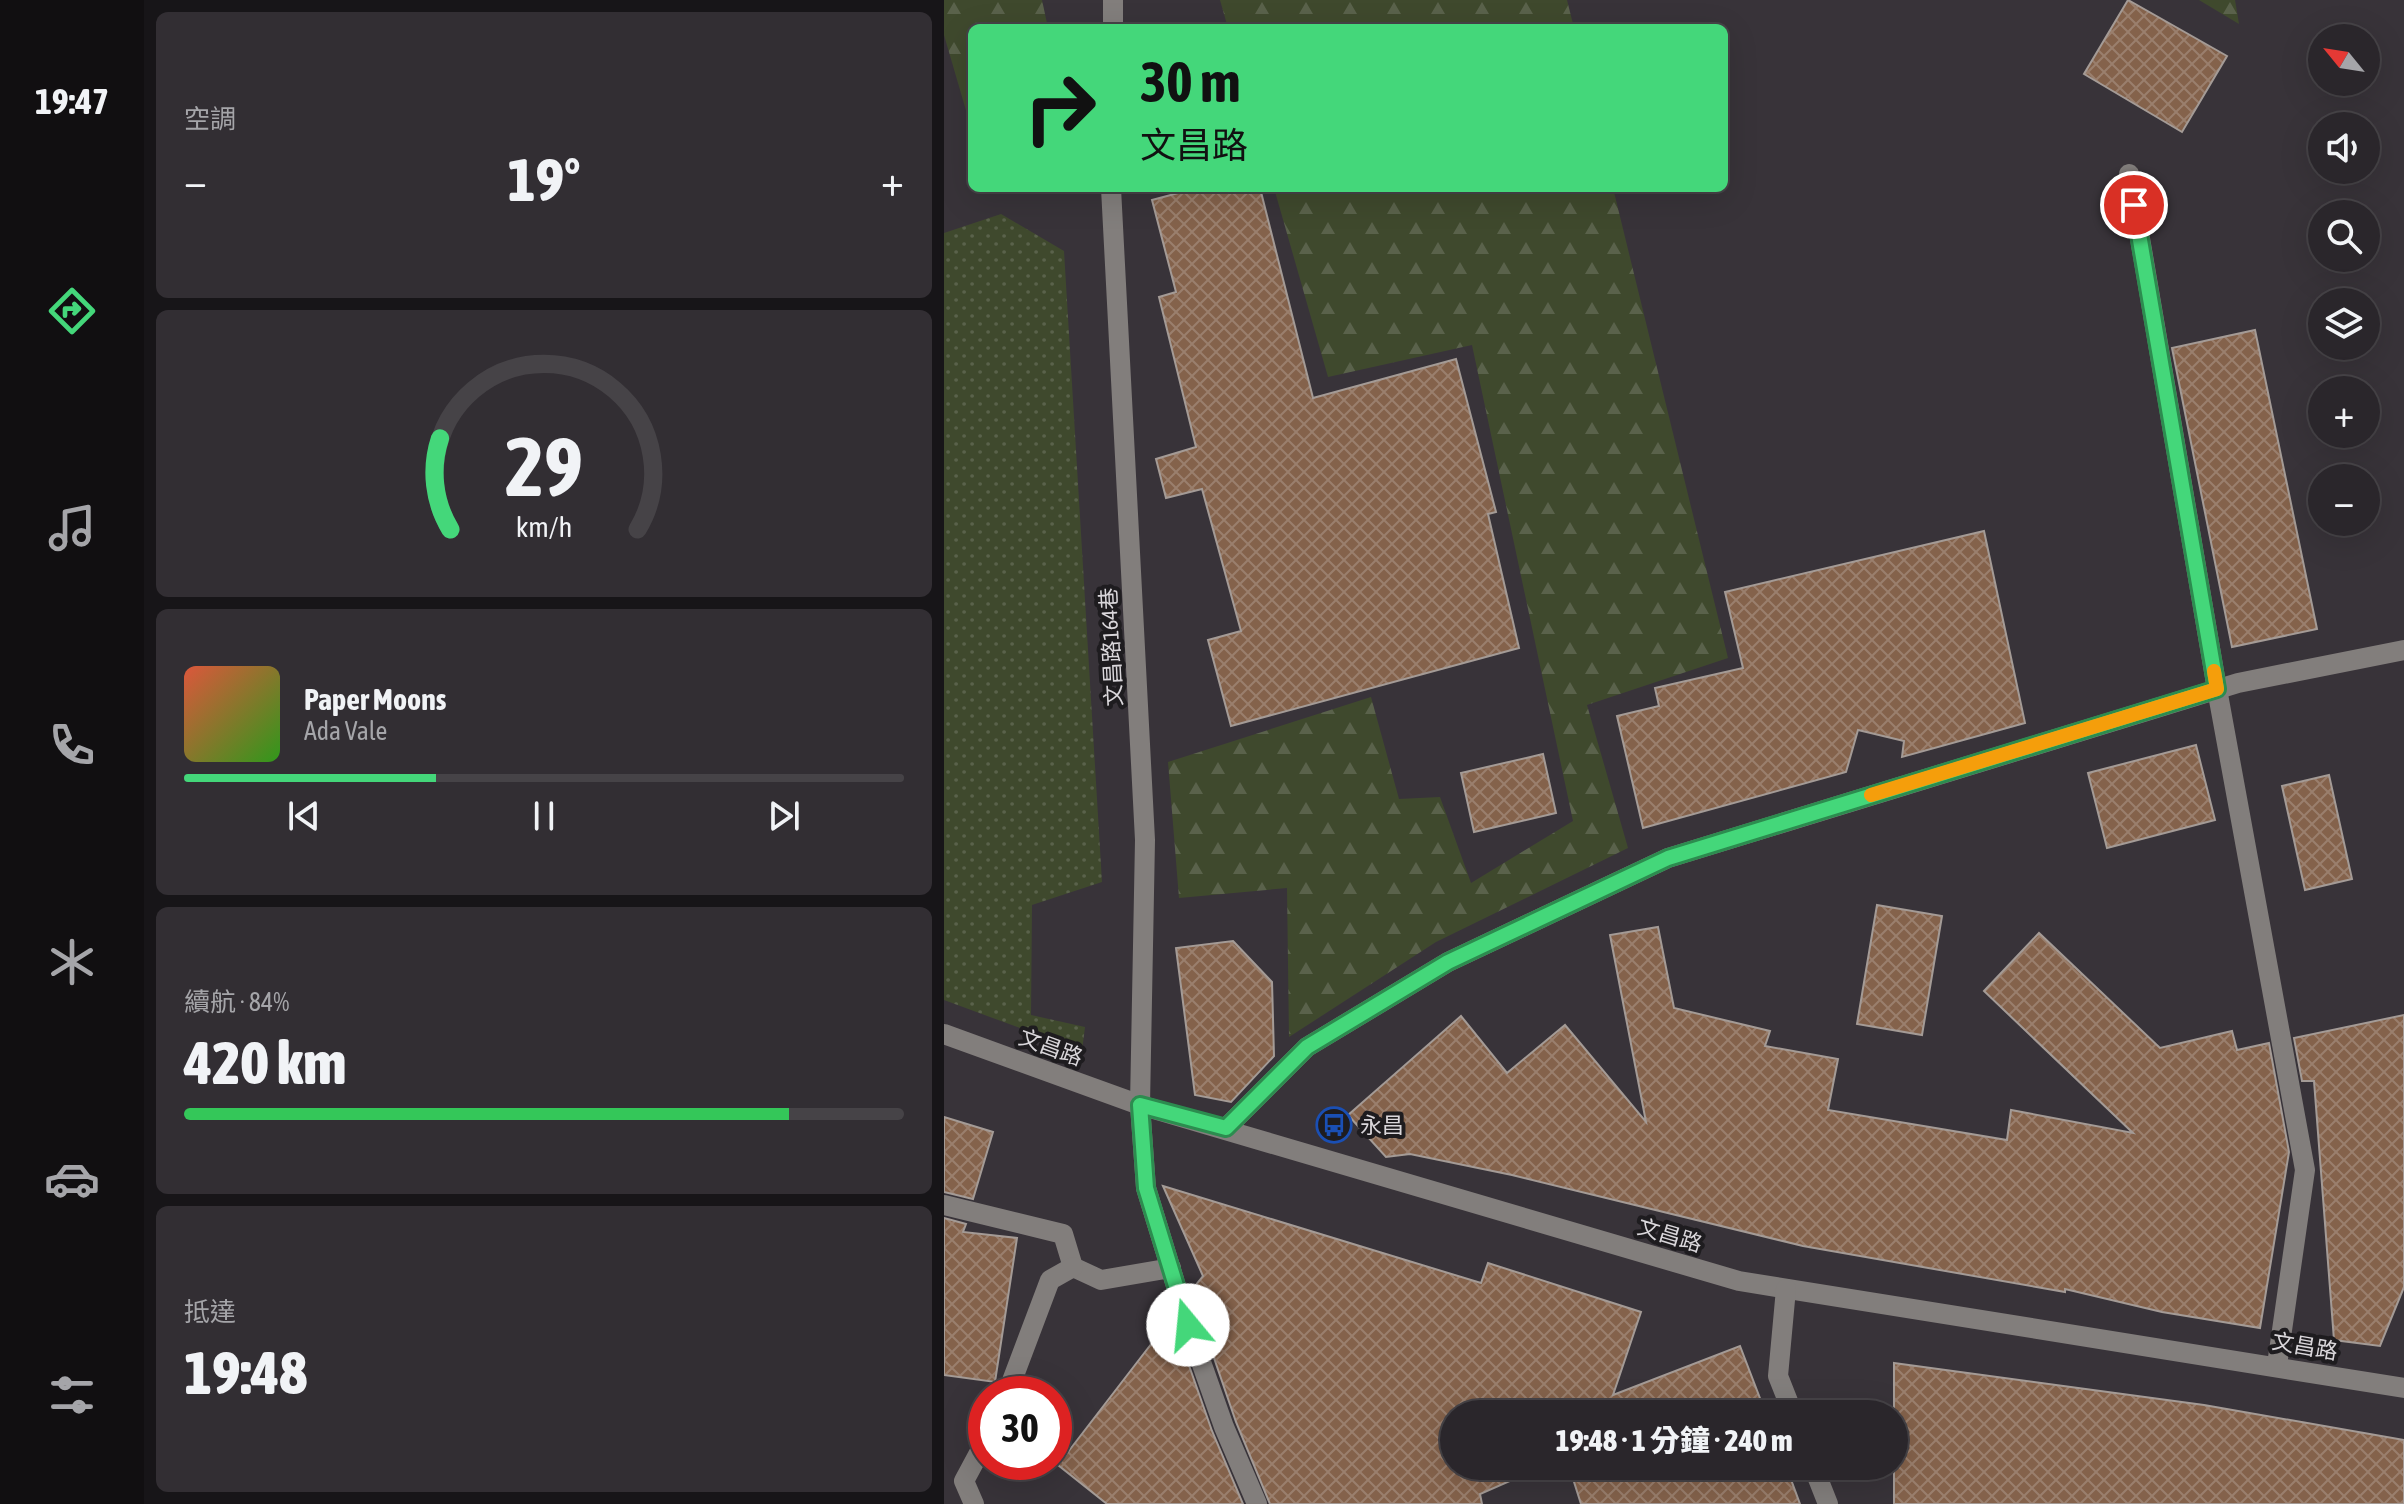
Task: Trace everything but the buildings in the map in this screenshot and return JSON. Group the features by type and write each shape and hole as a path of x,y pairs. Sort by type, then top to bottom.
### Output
{"street":[{"path":"1113,0 1113,24"},
{"path":"2129,174 2217,689 2305,1170 2277,1365"},
{"name":"文昌路164巷","path":"1111,192 1145,840 1140,1105 1146,1188 1224,1427 1257,1504"},
{"path":"1226,1128 1307,1047 1448,962 1668,858 2217,689 2404,650"},
{"name":"文昌路","path":"944,1034 1140,1105 1739,1281 2277,1365 2404,1388"},
{"path":"944,1205 1063,1234 1073,1267 1101,1280 1171,1268"},
{"path":"1014,1376 1050,1280 1073,1267"},
{"path":"1786,1289 1778,1376 1787,1400"},
{"path":"968,1474 964,1481 974,1504"},
{"path":"1819,1480 1828,1504"}],"green space":[{"path":"944,0 1042,0 1047,24 968,24 968,117 944,35"},
{"path":"1220,0 1567,0 1573,24 1227,24"},
{"path":"2199,0 2235,0 2239,24"},
{"path":"1275,192 1614,192 1728,658 1587,705 1628,848 1436,942 1289,1037 1287,888 1179,898 1168,762 1371,697 1399,799 1440,797 1471,883 1573,821 1472,345 1328,377"},
{"path":"1001,214 1064,251 1102,882 1032,905 1031,1015 1085,1027 1082,1051 944,1000 944,233"}],"slow traffic":[{"path":"1871,795 2217,689 2214,671"}],"place":[{"name":"永昌","path":"1334,1125"}],"route":[{"path":"1188,1325 1146,1188 1140,1105 1226,1128 1307,1047 1448,962 1668,858 2217,689 2134,205"}]}
